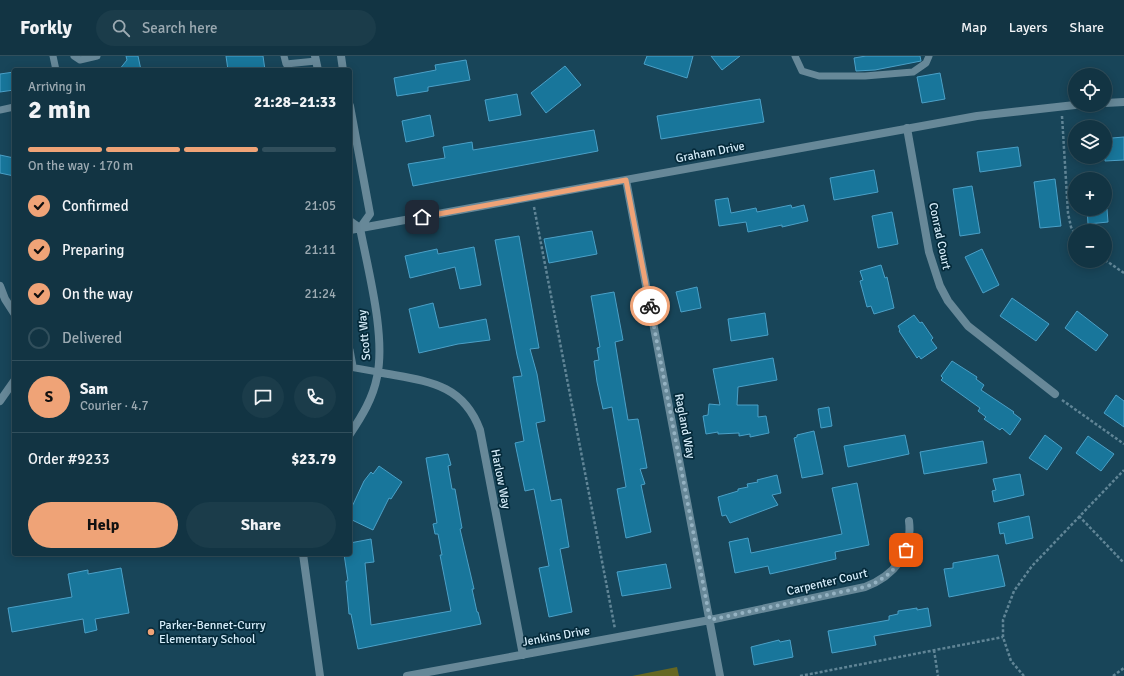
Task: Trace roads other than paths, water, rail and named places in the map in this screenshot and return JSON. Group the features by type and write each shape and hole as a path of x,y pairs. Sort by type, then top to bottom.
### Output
{"street":[{"path":"341,56 343,68"},
{"path":"1112,103 1124,102"},
{"name":"Graham Drive","path":"352,230 992,113 1068,106"},
{"path":"352,117 370,214 360,228 352,222"},
{"name":"Conrad Court","path":"907,128 933,269 948,301 968,326 1055,394"},
{"name":"Ragland Way","path":"626,180 720,676"},
{"name":"Scott Way","path":"352,431 368,406 378,372 379,334 360,228"},
{"path":"0,286 5,299 12,310"},
{"name":"Harlow Way","path":"378,372 432,382 444,386 462,401 476,420 480,430 523,655"},
{"path":"0,401 12,384"},
{"name":"Carpenter Court","path":"710,620 865,587 877,582 895,569 902,560 909,540 909,521"},
{"path":"303,556 320,676"},
{"name":"Jenkins Drive","path":"407,676 710,620"}],"lane":[{"path":"53,56 56,68"},
{"path":"74,56 80,60 97,56"},
{"path":"284,56 286,64 316,59"},
{"path":"795,56 802,71 819,76 865,76 913,72 926,63 929,56"},
{"path":"0,110 12,107"},
{"path":"352,367 378,372"}],"place":[{"name":"Parker-Bennet-Curry Elementary School","path":"151,632"}]}
